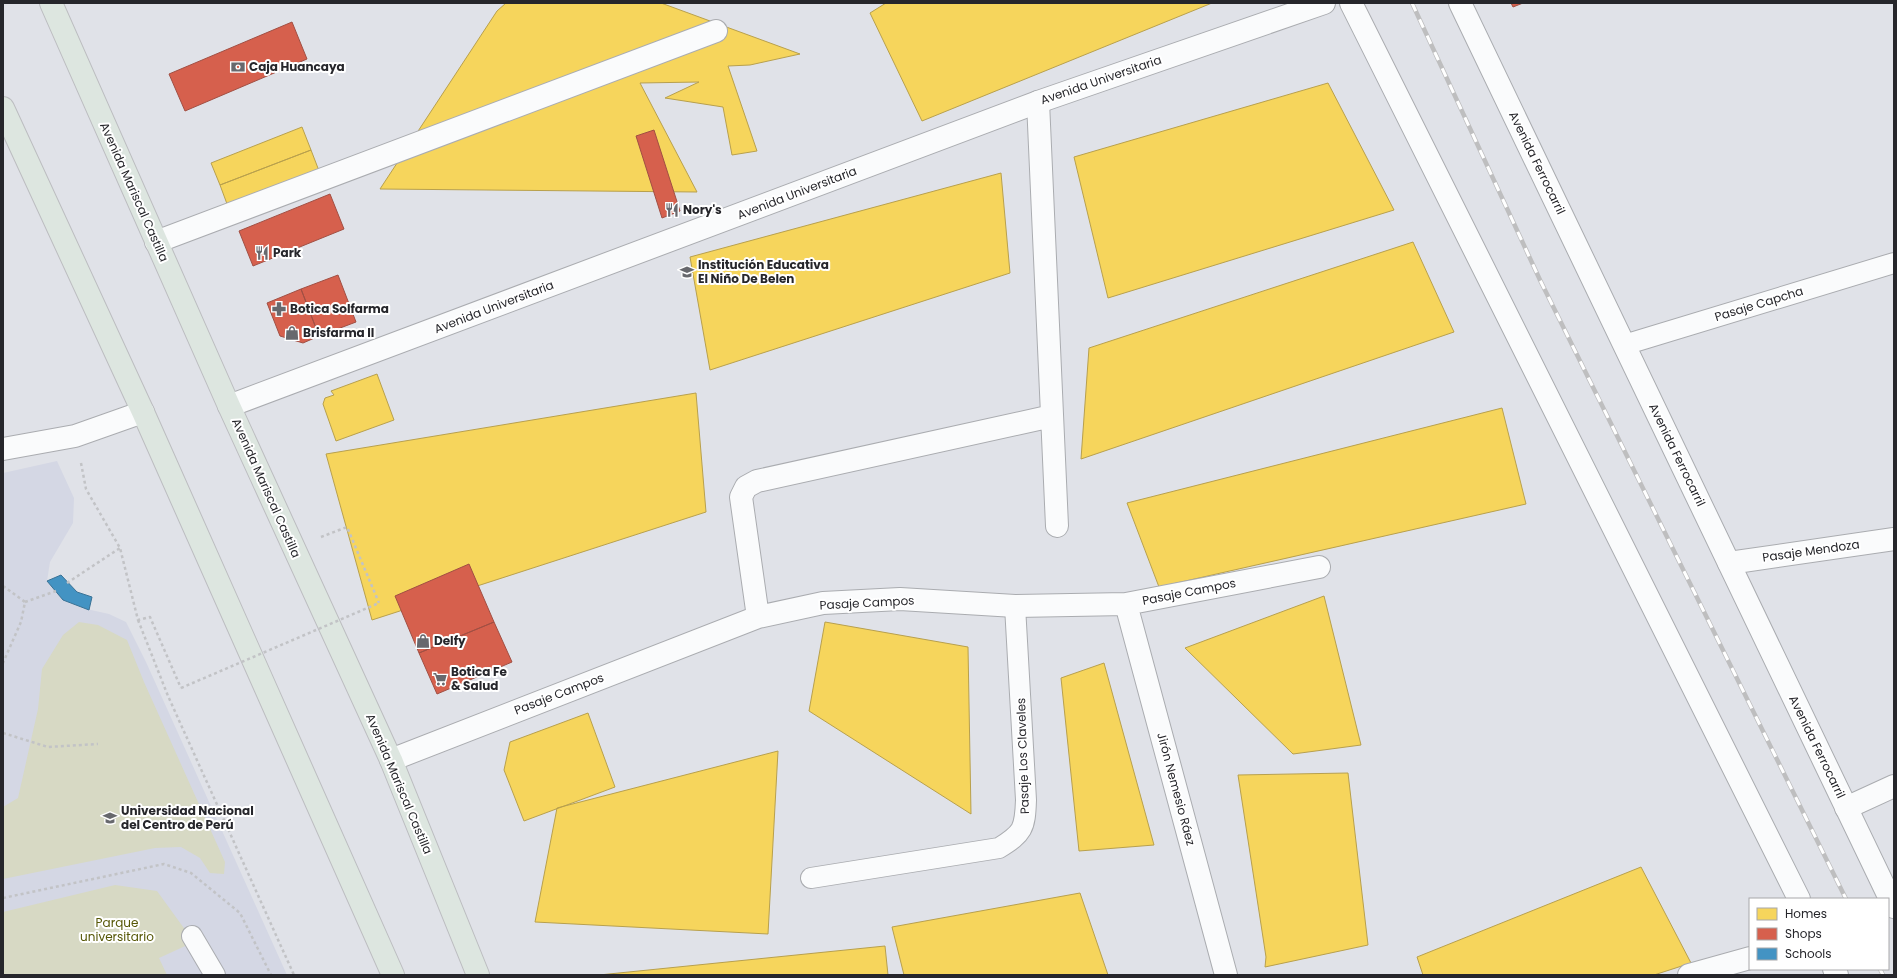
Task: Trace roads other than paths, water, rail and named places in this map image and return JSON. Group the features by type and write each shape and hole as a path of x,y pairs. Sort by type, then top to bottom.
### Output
{"highway":[{"name":"Avenida Mariscal Castilla","path":"51,3 229,406 391,760 478,975"},
{"path":"3,108 143,412 393,975"}],"street":[{"name":"Avenida Universitaria","path":"229,406 1038,102 1324,3"},
{"path":"1351,3 1798,898"},
{"name":"Avenida Ferrocarril","path":"1460,3 1894,907"},
{"path":"156,242 716,31"},
{"path":"1038,102 1057,526"},
{"path":"3,449 74,436 143,412"},
{"path":"758,617 741,497 746,487 757,482 1052,416"},
{"name":"Pasaje Mendoza","path":"1729,563 1894,539"},
{"name":"Pasaje Campos","path":"391,760 758,617 823,603 900,599 1015,606 1126,604 1319,567"},
{"name":"Jirón Nemesio Ráez","path":"1126,604 1226,975"},
{"path":"1846,808 1894,786"},
{"path":"1689,975 1749,958"}],"lane":[{"name":"Pasaje Capcha","path":"1624,345 1894,263"},
{"name":"Pasaje Los Claveles","path":"811,878 999,848 1017,836 1025,820 1026,800 1015,606"},
{"path":"192,936 215,975"}],"railway":[{"path":"1412,3 1540,280 1846,898"},
{"path":"1880,970 1883,975"}],"place":[{"name":"Caja Huancaya","path":"238,67"},
{"name":"Nory's","path":"672,210"},
{"name":"Park","path":"262,253"},
{"name":"Institución Educativa El Niño De Belen","path":"687,272"},
{"name":"Botica Solfarma","path":"279,309"},
{"name":"Brisfarma II","path":"292,333"},
{"name":"Delfy","path":"423,641"},
{"name":"Botica Fe & Salud","path":"440,679"},
{"name":"Universidad Nacional del Centro de Perú","path":"110,818"}],"park label":[{"name":"Parque universitario","path":"117,930"}]}
